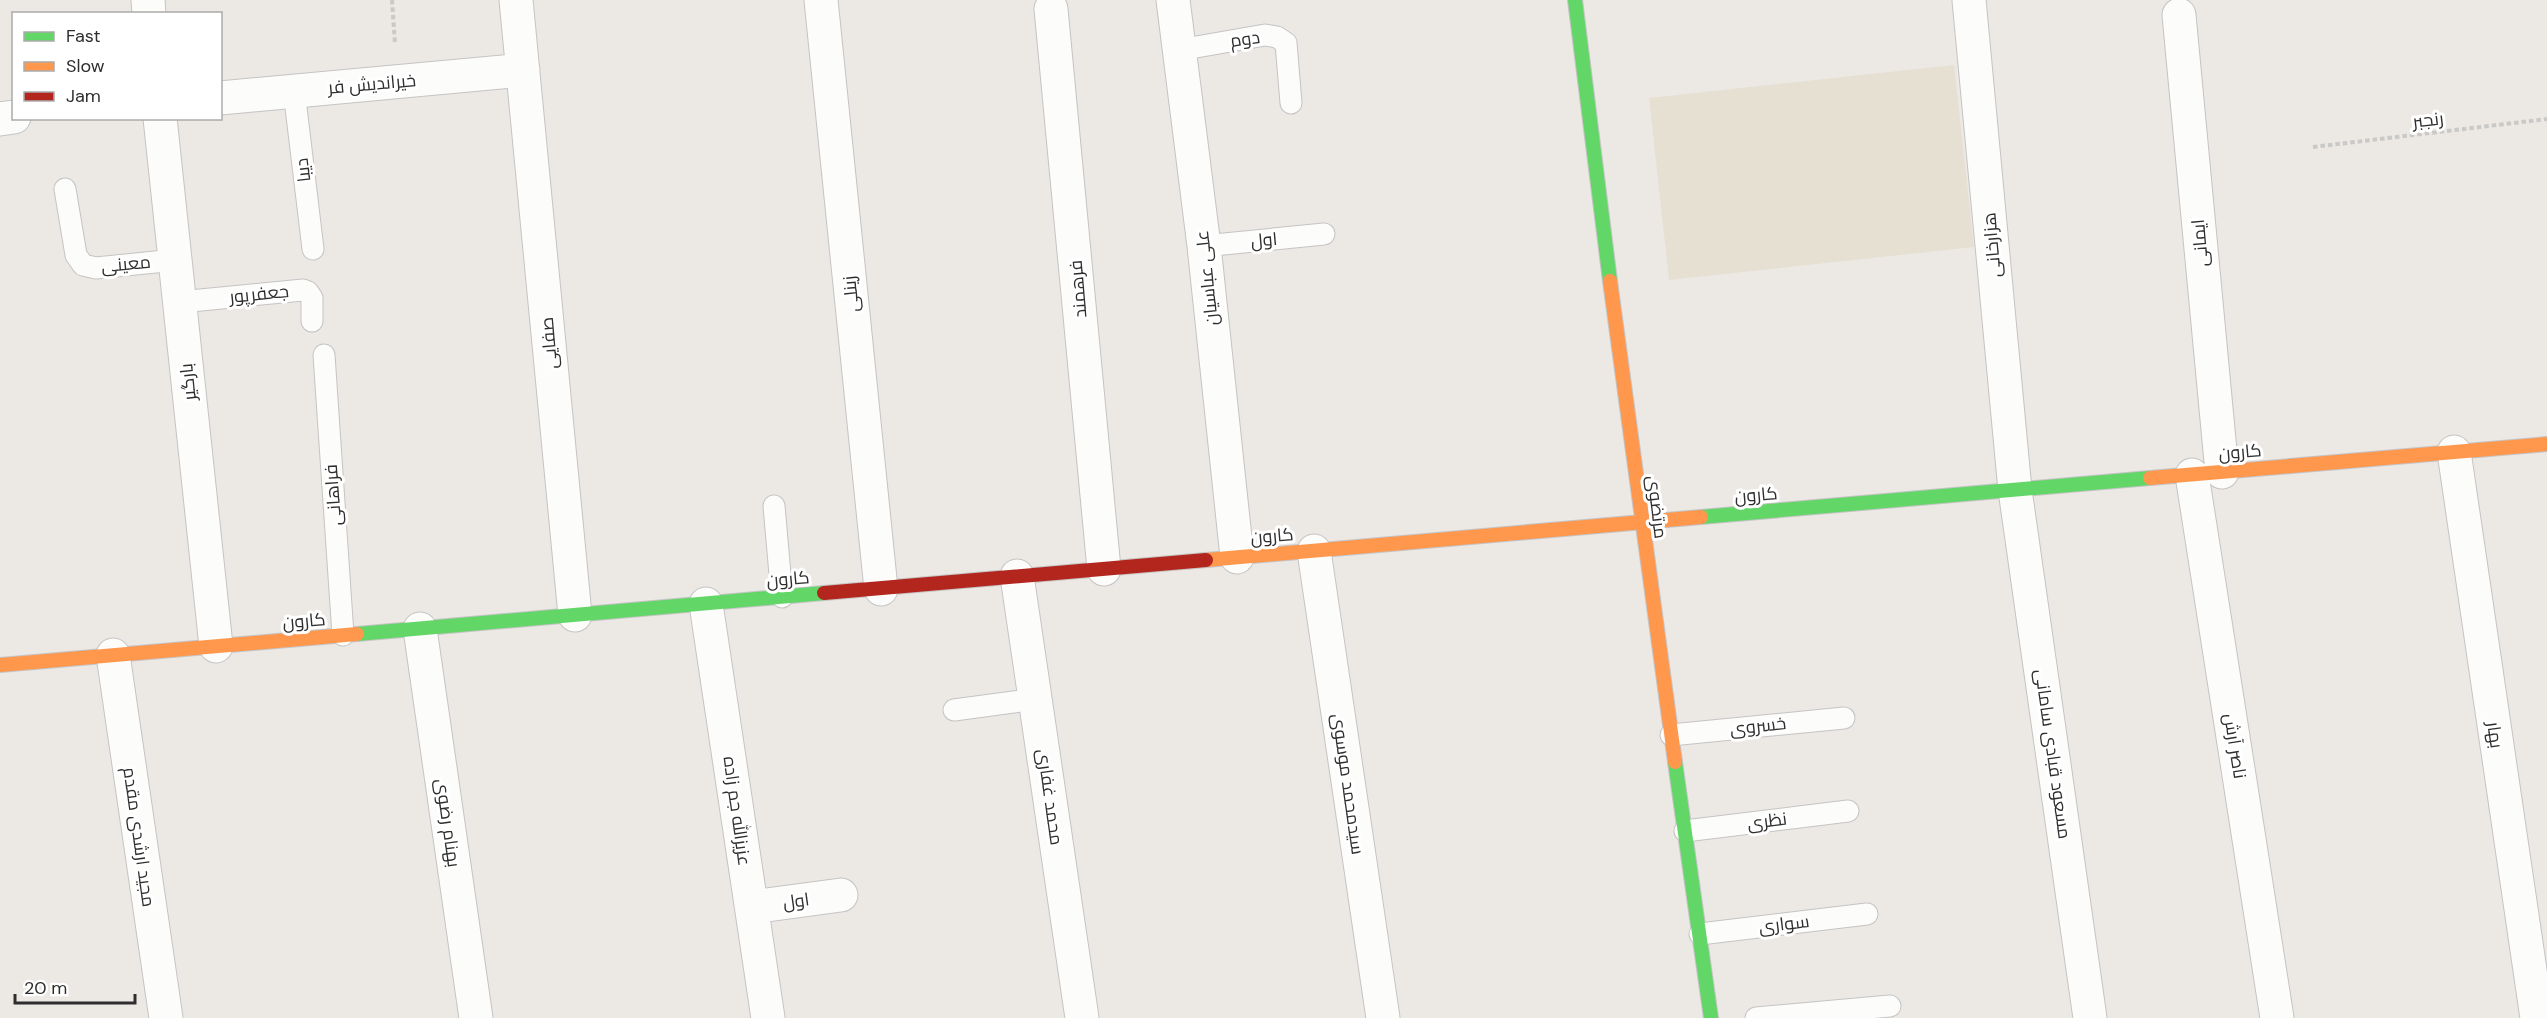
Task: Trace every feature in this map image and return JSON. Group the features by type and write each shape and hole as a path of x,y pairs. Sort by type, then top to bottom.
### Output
{"main road":[{"name":"مرتضوی","path":"1575,0 1641,523 1711,1018"},
{"name":"کارون","path":"0,665 2547,444"}],"street":[{"name":"صفایی","path":"516,0 575,615"},
{"name":"زینلی","path":"821,0 881,589"},
{"name":"علی عباسیان","path":"1173,0 1204,246 1237,557"},
{"name":"هزارخانی","path":"1969,0 2015,490"},
{"name":"فرهمند","path":"1051,9 1104,569"},
{"name":"ایمانی","path":"2179,15 2207,473"},
{"name":"خیراندیش فر","path":"222,98 523,70"},
{"name":"بارگیر","path":"160,120 216,646"},
{"name":"بهار","path":"2454,452 2539,1004"},
{"name":"ناصر آرش","path":"2207,473 2277,1018"},
{"name":"مسعود قبادی سامانی","path":"2015,490 2090,1018"},
{"name":"سیدمحمد موسوی","path":"1314,551 1383,1018"},
{"name":"محمد غفاری","path":"1017,576 1082,1018"},
{"name":"عزیزالله جم زاده","path":"706,604 768,1018"},
{"name":"بهنام رضوی","path":"420,629 476,1018"},
{"name":"مجید ارشدی مقدم","path":"113,655 165,1018"},
{"name":"اول","path":"752,907 841,895"}],"lane":[{"name":"دوم","path":"1179,50 1265,35 1277,37 1286,43 1291,103"},
{"name":"دیبا","path":"294,91 313,249"},
{"name":"معینی","path":"65,189 76,255 83,265 96,268 175,260"},
{"name":"اول","path":"1204,246 1323,234"},
{"name":"جعفرپور","path":"180,302 303,290 308,292 312,298 312,321"},
{"name":"فراهانی","path":"324,355 343,635"},
{"path":"774,506 782,597"},
{"path":"954,710 1035,699"},
{"name":"خسروی","path":"1671,735 1844,718"},
{"name":"نظری","path":"1685,831 1848,812"},
{"name":"سواری","path":"1700,934 1867,914"},
{"path":"1756,1018 1890,1006"}],"path":[{"path":"392,0 399,81"},
{"name":"رنجبر","path":"2313,147 2547,119"}],"shaded area":[{"path":"1954,65 1974,247 1669,280 1649,98"}],"traffic: fast":[{"path":"1575,0 1610,281"},
{"path":"1701,517 2150,478"},
{"path":"357,634 824,593"},
{"path":"1675,762 1711,1018"}],"traffic: slow":[{"path":"1610,281 1675,762"},
{"path":"2150,478 2547,444"},
{"path":"1206,560 1701,517"},
{"path":"0,665 357,634"}],"traffic: jam":[{"path":"824,593 1206,560"}]}
